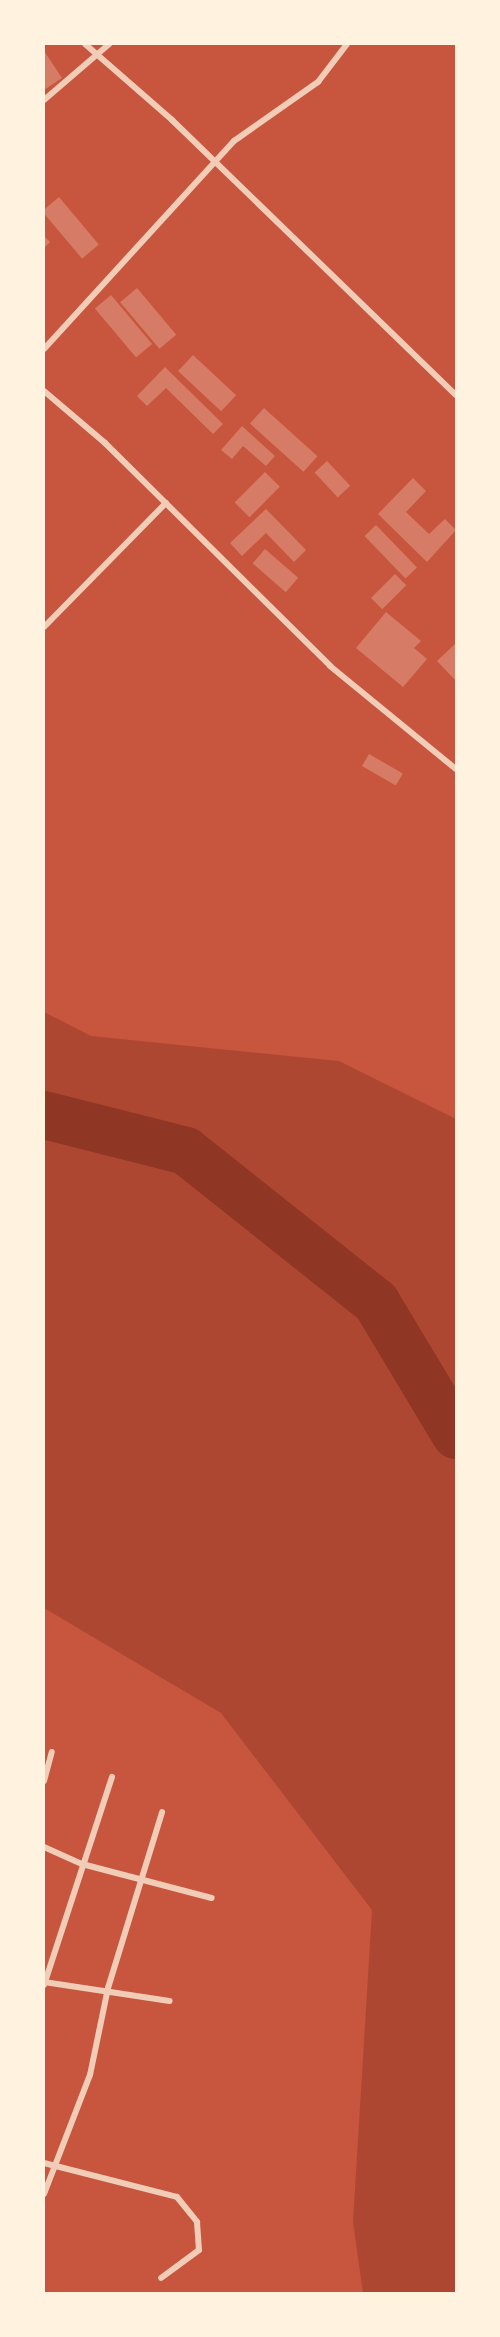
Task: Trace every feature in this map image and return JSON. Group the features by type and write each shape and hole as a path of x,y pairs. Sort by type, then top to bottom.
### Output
{"street":[{"path":"85,44 214,162 456,395"},
{"path":"44,100 109,44"},
{"path":"44,349 214,162 249,128 318,82 347,44"},
{"path":"44,391 166,502 330,666 456,769"},
{"path":"44,627 166,502"},
{"path":"44,1781 52,1752"},
{"path":"112,1777 44,1983 108,1988 170,2001"},
{"path":"44,2194 90,2075 108,1988 162,1812"},
{"path":"44,1847 82,1864 142,1877 212,1898"},
{"path":"44,2163 177,2197 197,2222 199,2250 161,2278"}],"shaded area":[{"path":"44,1012 91,1036 339,1061 456,1119 456,2293 363,2293 353,2222 372,1910 221,1713 44,1608"}],"building":[{"path":"44,51 62,78 44,90"},
{"path":"59,197 99,244 82,259 44,213 44,210"},
{"path":"44,236 50,242 44,248"},
{"path":"137,288 176,335 159,349 120,302"},
{"path":"111,295 152,344 136,358 95,308"},
{"path":"193,355 236,395 221,411 178,371"},
{"path":"165,367 223,424 213,434 166,388 147,406 137,396"},
{"path":"264,408 318,456 303,472 250,424"},
{"path":"242,426 275,456 266,466 243,446 232,459 221,450"},
{"path":"327,461 350,486 338,497 315,473"},
{"path":"265,472 280,487 249,517 235,502"},
{"path":"413,478 426,491 406,512 429,534 445,519 456,530 427,562 378,514"},
{"path":"266,509 306,550 294,562 266,533 242,556 230,543"},
{"path":"376,525 417,567 405,579 364,536"},
{"path":"265,549 298,578 286,592 253,563"},
{"path":"395,574 406,585 382,609 371,598"},
{"path":"386,612 421,641 414,648 427,659 403,687 356,648"},
{"path":"456,643 456,681 437,661"},
{"path":"369,754 403,774 396,786 362,766"}],"waterway":[{"path":"44,1115 186,1151 376,1302 456,1435"}]}
